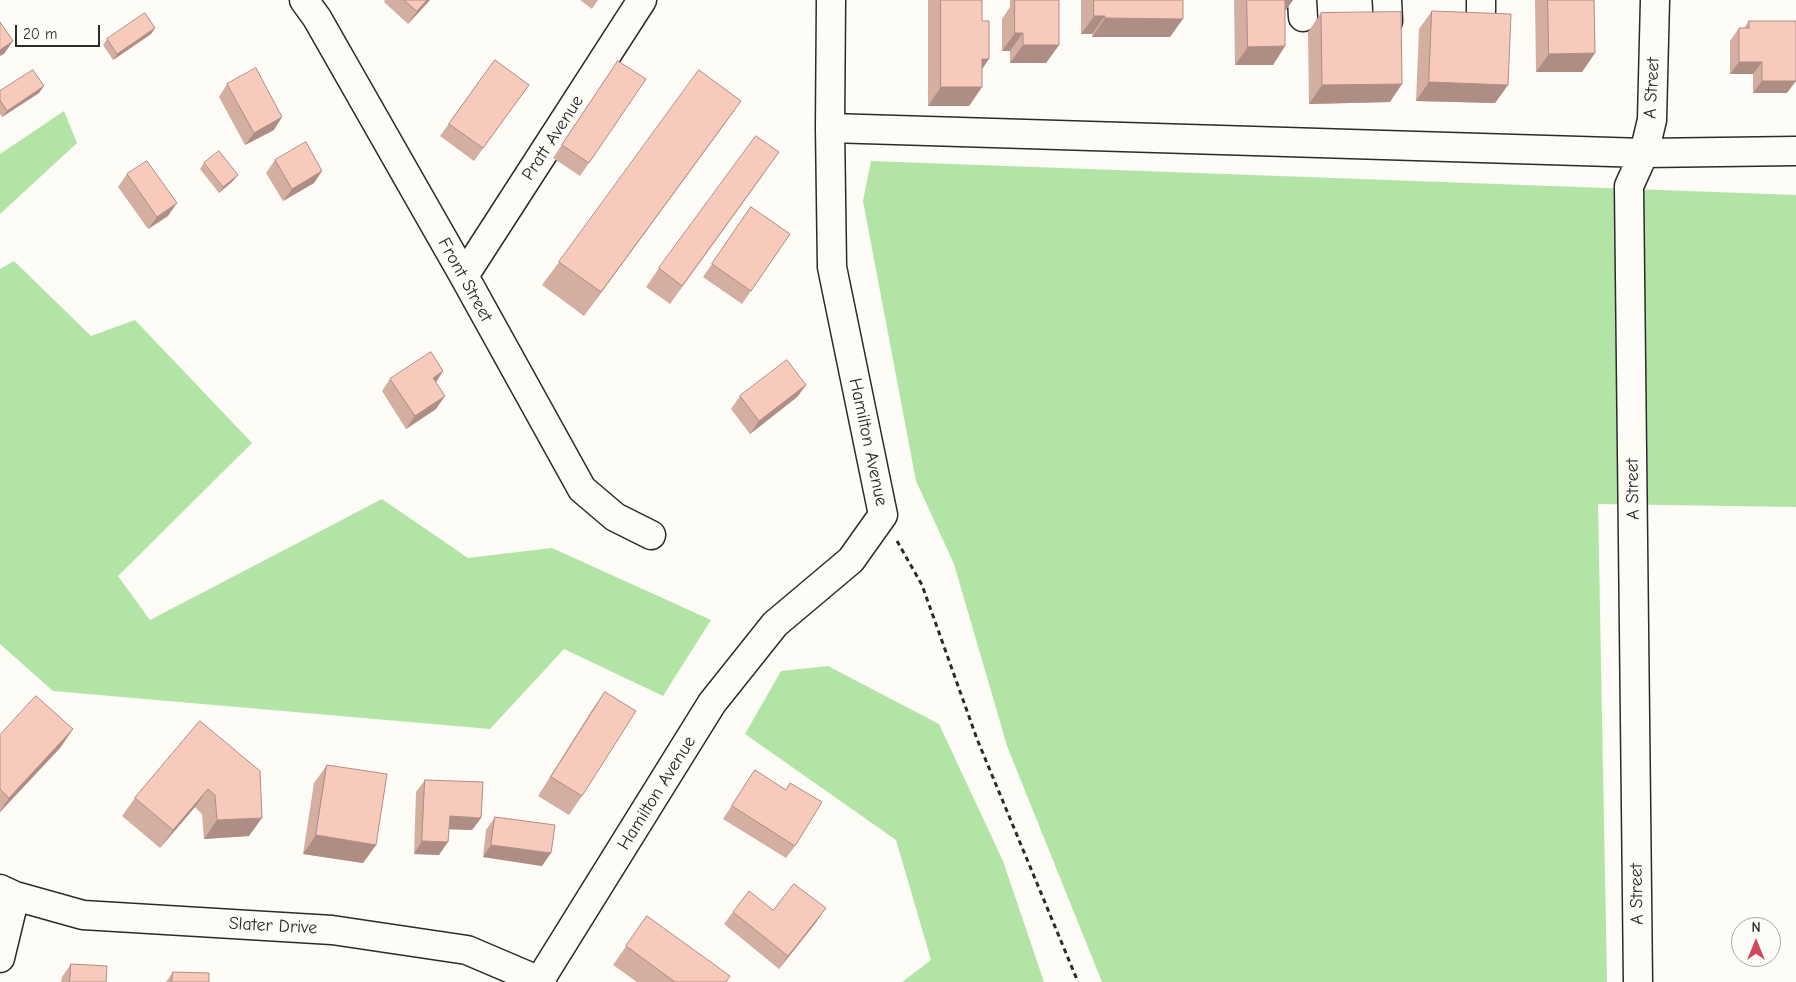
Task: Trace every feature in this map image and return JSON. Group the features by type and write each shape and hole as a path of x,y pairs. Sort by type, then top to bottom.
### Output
{"street":[{"name":"Front Street","path":"304,0 322,27 464,276 582,489 614,518 651,535"},
{"name":"Pratt Avenue","path":"464,276 642,0"},
{"name":"Hamilton Avenue","path":"541,981 712,703 775,624 851,560 883,515 832,267 831,0"},
{"name":"A Street","path":"1638,982 1629,186 1644,153 1652,120 1655,0"},
{"path":"830,128 1644,153 1796,151"},
{"path":"0,958 7,893"},
{"name":"Slater Drive","path":"7,893 83,915 332,930 467,950 541,981"}],"path":[{"path":"883,515 922,585 977,739 1078,982"}],"green space":[{"path":"64,111 77,143 0,214 0,154"},
{"path":"871,161 1796,195 1796,507 1598,504 1607,982 1102,982 1007,746 954,564 916,481 863,201"},
{"path":"14,261 91,336 135,320 252,443 118,576 150,620 382,499 468,558 552,548 711,620 663,696 564,649 490,729 53,691 0,644 0,269"},
{"path":"828,666 939,724 1003,861 1044,982 902,982 931,960 896,840 745,734 781,671"}],"building":[{"path":"404,0 427,0 417,11"},
{"path":"941,0 982,0 982,21 989,21 989,59 982,59 982,87 941,87"},
{"path":"1015,0 1059,0 1059,45 1023,45 1023,33 1015,33"},
{"path":"1094,0 1183,0 1183,19 1105,18 1105,16 1094,16"},
{"path":"1247,0 1285,0 1285,46 1248,47"},
{"path":"1548,0 1594,0 1595,53 1549,54"},
{"path":"1432,11 1511,14 1508,85 1429,82"},
{"path":"1401,12 1402,84 1322,85 1321,13"},
{"path":"145,13 155,28 117,54 107,39"},
{"path":"1749,21 1796,21 1796,81 1762,81 1762,62 1739,62 1739,28 1749,28"},
{"path":"0,22 13,41 0,50"},
{"path":"495,60 529,85 483,148 449,124"},
{"path":"618,61 646,79 589,163 562,145"},
{"path":"256,68 282,117 254,133 227,84"},
{"path":"33,70 44,86 7,111 0,100 0,91"},
{"path":"699,70 741,101 601,292 559,262"},
{"path":"756,136 779,152 682,286 659,268"},
{"path":"306,142 322,171 292,189 275,160"},
{"path":"219,151 238,175 223,187 204,163"},
{"path":"147,161 177,203 157,217 127,174"},
{"path":"751,207 790,234 751,291 712,264"},
{"path":"431,352 443,371 433,378 445,396 415,416 390,379"},
{"path":"787,360 806,385 759,421 740,396"},
{"path":"605,692 636,711 582,796 551,777"},
{"path":"36,696 73,729 9,798 0,789 0,735"},
{"path":"200,721 260,771 262,818 217,820 215,795 208,789 173,830 135,798"},
{"path":"327,765 387,774 376,845 316,835"},
{"path":"755,770 786,790 790,783 822,802 795,846 732,806"},
{"path":"425,780 483,782 481,818 450,816 448,842 422,841"},
{"path":"495,817 555,825 551,853 491,845"},
{"path":"794,884 826,908 788,956 733,912 749,891 773,910"},
{"path":"647,916 730,976 726,982 675,982 626,946"},
{"path":"71,964 107,966 106,982 70,982"},
{"path":"173,972 209,973 209,982 172,982"}]}
